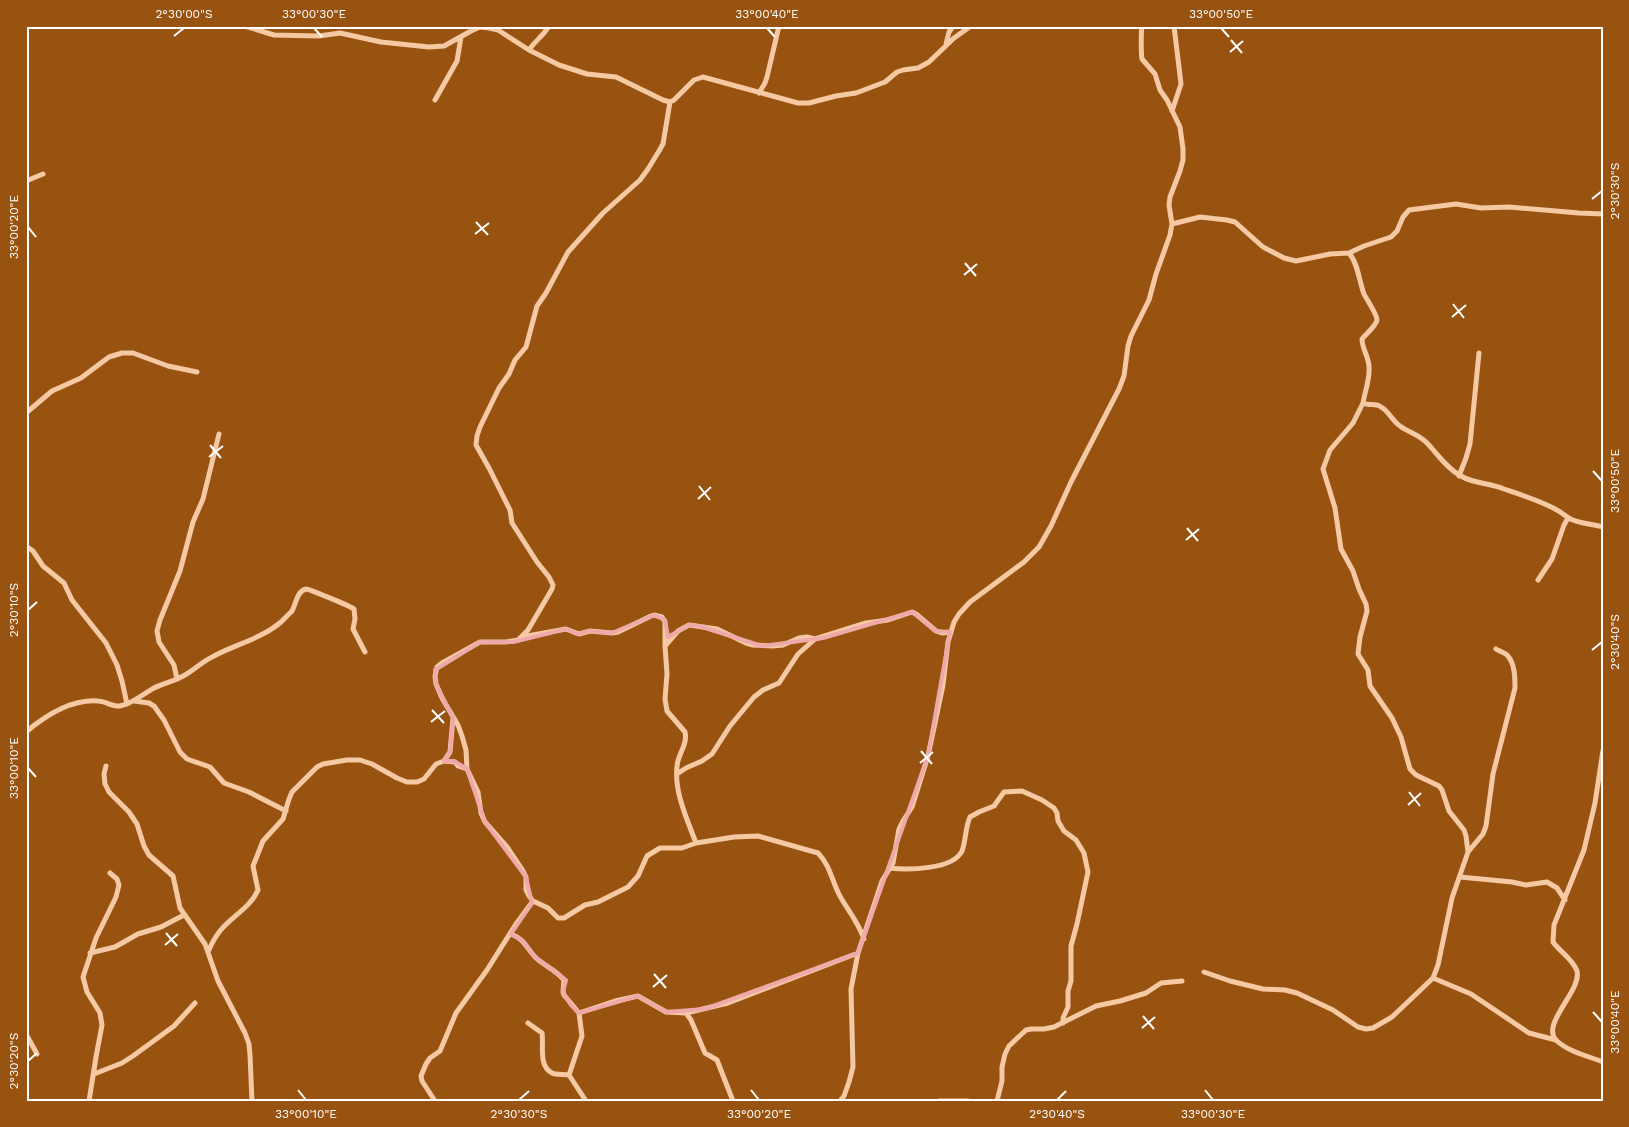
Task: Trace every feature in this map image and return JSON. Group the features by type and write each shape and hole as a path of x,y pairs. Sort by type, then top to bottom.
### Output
{"street":[{"path":"245,26 274,35 319,36 340,33 381,42 429,47 444,46 480,27 498,30 529,50 568,68 588,74 616,77 670,102 678,98 694,80 703,77 798,103 809,103 856,93 885,82 897,72 918,68 936,57 946,44 971,26"},
{"path":"529,50 546,32 549,26"},
{"path":"758,93 767,77 779,26"},
{"path":"946,44 949,32 953,26"},
{"path":"1172,112 1181,84 1174,26"},
{"path":"848,1101 842,1098 853,1067 851,989 858,953 882,881 894,857 899,829 912,807 928,756 944,685 950,632 958,614 970,602 1024,562 1038,547 1052,526 1071,482 1119,389 1124,376 1131,336 1149,300 1172,224 1169,205 1170,197 1180,171 1183,149 1180,127 1160,90 1155,74 1142,59 1143,42 1140,28"},
{"path":"434,100 457,61 461,37"},
{"path":"522,638 553,586 549,577 512,523 510,510 476,445 477,436 499,388 509,374 515,360 526,347 537,306 568,252 602,213 640,180 664,144 670,102"},
{"path":"26,181 43,174"},
{"path":"1172,224 1200,217 1235,222 1263,247 1284,258 1296,261 1330,254 1350,253 1391,237 1397,231 1403,216 1409,210 1456,204 1481,208 1509,207 1603,214"},
{"path":"1350,253 1354,259 1364,294 1377,318 1376,323 1362,339 1369,365 1363,403 1353,423 1330,450 1323,469 1335,508 1341,549 1353,570 1366,604 1358,654 1368,670 1370,686 1392,718 1401,737 1410,768 1416,775 1439,786 1442,790 1449,811 1464,830 1468,852"},
{"path":"26,412 52,391 81,378 109,357 122,353 133,353 168,366 197,372"},
{"path":"1459,476 1470,444 1479,353"},
{"path":"1363,403 1384,408 1393,420 1401,427 1418,435 1459,476 1470,481 1503,488 1557,509 1568,518 1603,527"},
{"path":"177,679 174,665 160,642 157,631 180,571 193,522 203,499 219,434"},
{"path":"1538,580 1552,558 1568,518"},
{"path":"26,546 33,551 43,566 64,583 72,600 106,643 117,665 127,704"},
{"path":"26,732 44,718 56,712 83,703 100,701 117,706 127,704 156,687 177,679 215,655 269,631 291,612 299,594 305,589 330,597 354,609 354,629 365,652"},
{"path":"664,646 678,631 689,625 717,629 746,644 774,646 783,645 799,638 823,638 866,623 888,620 912,612 936,631 942,633 950,632"},
{"path":"696,843 679,794 677,766 686,735 667,711 665,699 668,674 664,646 664,620 662,617 654,615 612,633 590,631 579,634 566,629 522,638 513,642 480,642 437,667 434,676 436,684 458,725 466,750 467,769 478,792 481,813 485,822 507,847 523,872 526,877 526,890 533,901 548,908 558,918 564,918 585,905 598,902 628,887 638,876 644,860 651,852 660,848 682,848 696,843 734,837 758,836 818,854 826,863 841,897 858,924 864,939"},
{"path":"677,774 712,754 730,726 754,697 763,690 780,683 798,654 815,639"},
{"path":"1204,972 1263,989 1285,990 1297,993 1333,1010 1358,1027 1366,1029 1373,1028 1392,1017 1432,978 1438,965 1452,898 1468,852 1483,834 1486,826 1493,774 1515,688 1515,674 1512,663 1507,655 1496,649"},
{"path":"133,700 149,702 154,706 164,720 180,752 187,759 210,767 224,783 249,792 286,811"},
{"path":"444,761 450,752 453,718"},
{"path":"1556,1040 1553,1033 1557,1014 1578,979 1572,962 1553,942 1554,925 1584,850 1596,803 1603,750"},
{"path":"208,952 220,931 257,893 253,866 263,841 283,819 292,792 317,767 323,764 347,760 360,760 407,782 417,782 424,779 436,764 444,761 454,762 458,766 467,769"},
{"path":"106,766 104,774 105,784 109,792 129,812 137,824 149,855 173,876 177,899 184,915 205,944 218,981 238,1018 249,1044 252,1101"},
{"path":"890,868 907,870 942,865 959,857 963,849 970,817 994,806 1004,792 1022,791 1054,808 1057,812 1058,821 1064,831 1080,845 1084,853 1088,872 1071,946 1071,981 1068,991 1068,1007 1063,1023"},
{"path":"89,1101 102,1025 100,1013 91,1000 84,984 84,972 90,953 116,897 119,885 117,879 110,872"},
{"path":"1460,877 1526,885 1547,882 1557,888 1565,900"},
{"path":"435,1101 421,1076 426,1064 430,1058 440,1051 456,1013 533,901"},
{"path":"90,953 115,947 138,934 160,927 184,915"},
{"path":"511,934 523,941 534,956 563,978 565,983 562,992 579,1013 582,1036 569,1075"},
{"path":"579,1013 615,1001 638,996 666,1012 674,1014 686,1013 728,1003 858,953"},
{"path":"1432,978 1472,994 1529,1034 1556,1040 1569,1049 1603,1062"},
{"path":"997,1101 1002,1081 1002,1067 1005,1054 1009,1046 1026,1030 1044,1030 1063,1023 1096,1006 1146,993 1161,983 1182,981"},
{"path":"94,1074 122,1063 133,1056 174,1026 196,1004"},
{"path":"686,1013 691,1020 705,1053 717,1060 733,1101"},
{"path":"528,1022 542,1033 542,1058 549,1070 553,1073 569,1075 586,1101"},
{"path":"26,1034 37,1054"},
{"path":"939,1101 968,1101"}],"highlighted area":[{"path":"912,612 936,631 950,632 928,756 858,953 705,1009 666,1012 638,996 579,1013 571,1005 563,992 566,980 534,956 523,941 511,934 532,903 526,877 485,822 467,769 454,761 444,761 450,752 453,718 436,684 435,670 480,642 513,642 566,629 577,634 590,631 612,633 654,615 665,620 668,637 689,625 699,626 762,646 823,638"}]}
